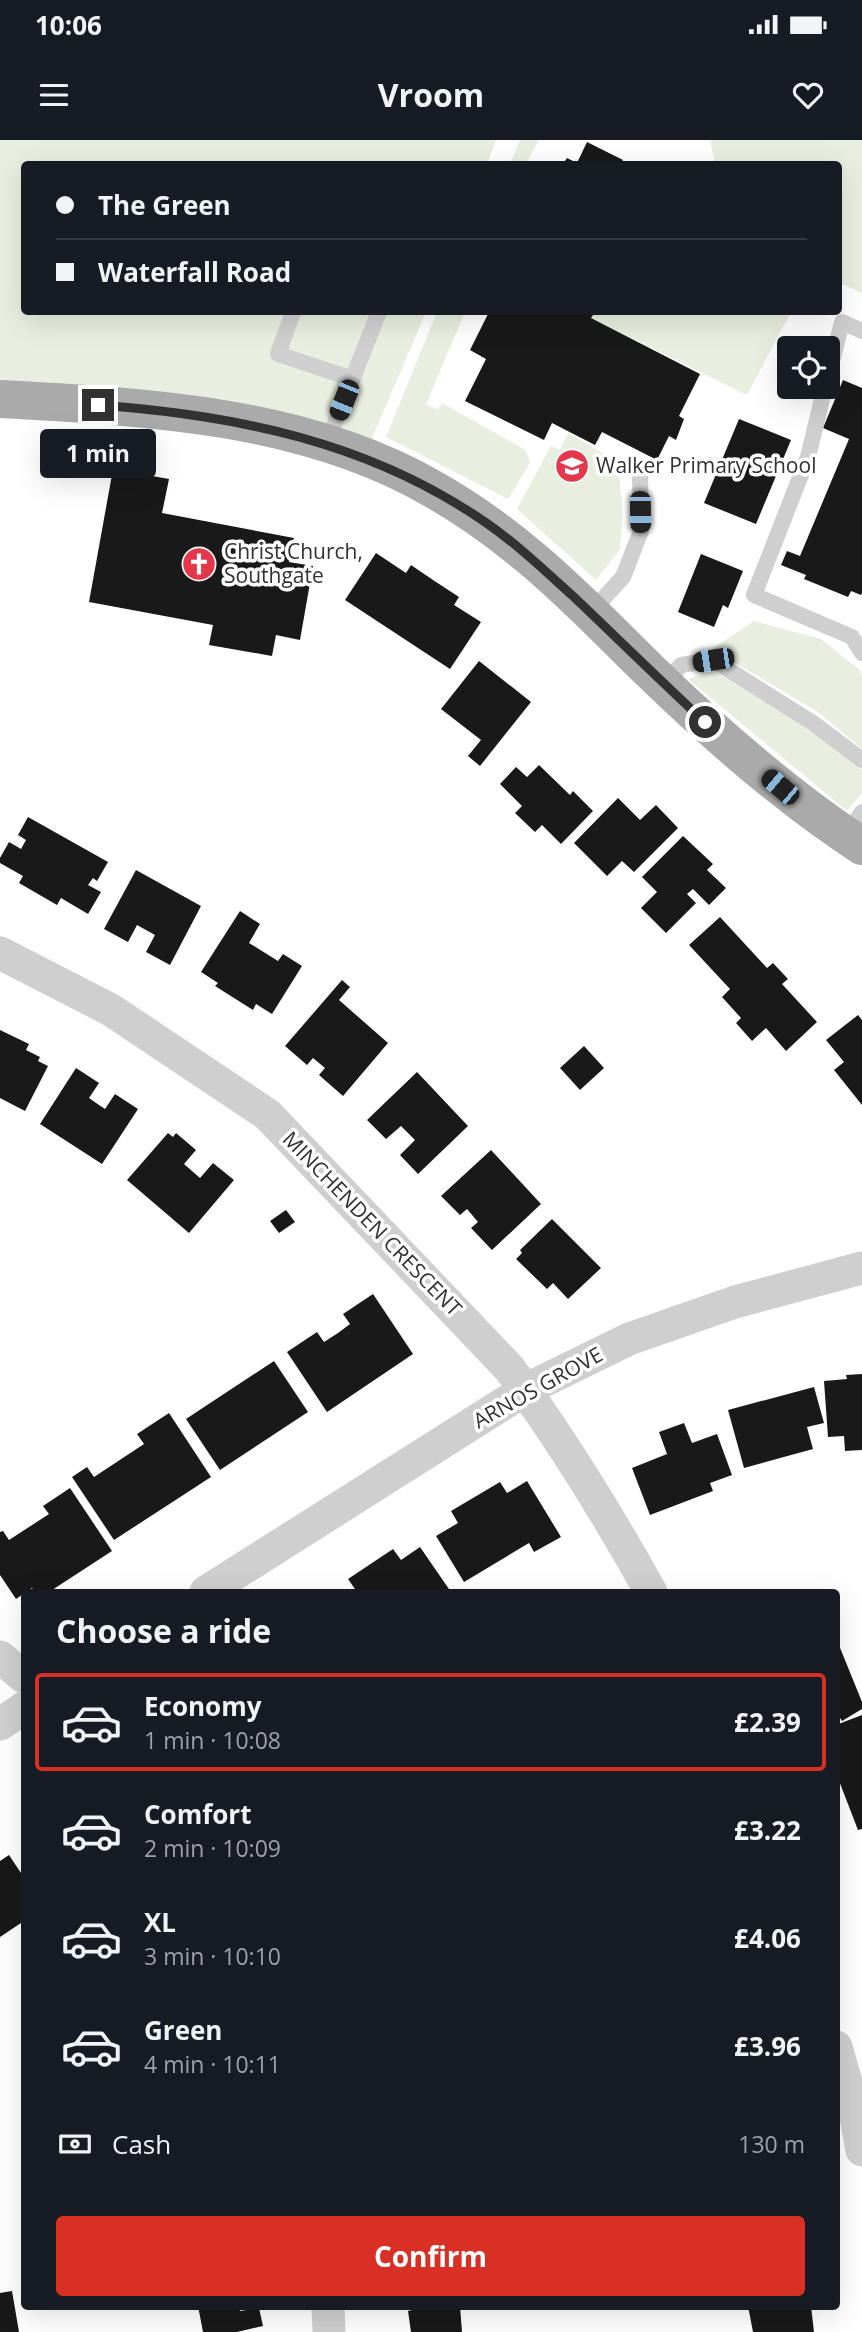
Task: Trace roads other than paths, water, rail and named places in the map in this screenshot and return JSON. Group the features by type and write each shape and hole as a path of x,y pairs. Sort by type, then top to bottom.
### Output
{"main road":[{"path":"0,399 151,409 256,426 327,444 371,460 430,487 486,522 533,559 664,685 780,787 857,831"}],"street":[{"name":"MINCHENDEN CRESCENT","path":"0,953 111,1010 268,1115 509,1368 601,1508 649,1589"},
{"name":"ARNOS GROVE","path":"211,1589 525,1390 629,1339 735,1302 862,1268"},
{"path":"0,1657 21,1674"},
{"path":"0,1724 21,1710"},
{"path":"840,2061 856,2116 862,2150"},
{"path":"328,2310 329,2332"}],"lane":[{"path":"292,315 278,354 353,379"},
{"path":"327,444 378,315"},
{"path":"838,336 842,322 862,331"},
{"path":"822,399 808,457 754,595 852,637 862,653"},
{"path":"590,613 623,577 640,531 640,473"},
{"path":"664,685 681,665 713,660 813,723 862,760"}],"place":[{"name":"Walker Primary School","path":"572,466"},
{"name":"Christ Church, Southgate","path":"199,564"}]}
